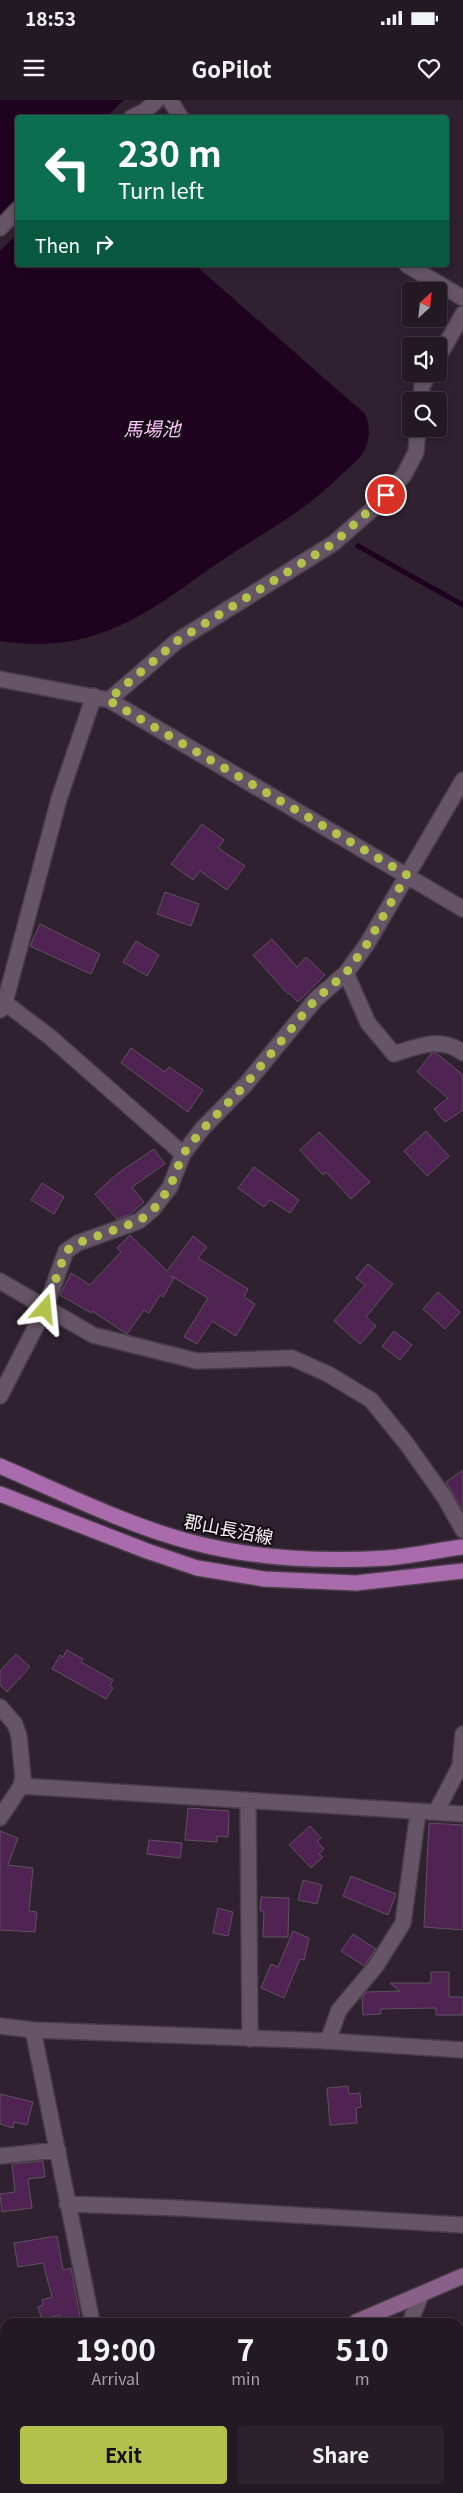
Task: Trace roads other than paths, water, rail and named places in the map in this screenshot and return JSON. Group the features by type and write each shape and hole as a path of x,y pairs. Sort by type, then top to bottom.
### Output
{"main road":[{"name":"郡山長沼線","path":"0,1466 148,1528 191,1542 236,1551 300,1559 389,1558 463,1547"},
{"path":"0,1494 147,1551 207,1569 264,1579 356,1583 463,1571"},
{"path":"366,2318 463,2276"}],"street":[{"path":"137,115 145,111 157,100"},
{"path":"170,100 179,115"},
{"path":"0,228 15,212"},
{"path":"410,267 463,298"},
{"path":"447,342 463,314"},
{"path":"183,1154 50,1037 2,1004 59,799 101,698 177,641 334,543 362,518 404,475 416,452 417,437"},
{"path":"0,679 101,698 463,909"},
{"path":"0,1396 45,1309 66,1251 78,1243 139,1221 154,1209 170,1187 183,1154 202,1130 246,1084 315,1000 346,973 367,944 463,780"},
{"path":"346,973 368,1023 394,1054 441,1042 454,1046 463,1053"},
{"path":"0,1281 45,1309 93,1335 197,1361 292,1358 328,1374 371,1400 406,1443 445,1498 463,1530"},
{"path":"0,1707 15,1724 19,1736 23,1778 21,1786 0,1818"},
{"path":"436,1812 460,1766 463,1734"},
{"path":"21,1786 463,1814"},
{"path":"248,1801 250,2039"},
{"path":"328,2042 339,2010 376,1966 403,1924 418,1812"},
{"path":"0,2026 33,2030 165,2034 463,2050"},
{"path":"33,2030 91,2318"},
{"path":"0,2156 58,2150"},
{"path":"67,2204 178,2208 463,2226"},
{"path":"412,2318 422,2295"}],"water":[{"path":"0,100 124,100 108,115 15,115 15,205 0,220"},
{"name":"馬場池","path":"15,236 15,267 197,267 365,414 369,429 365,450 352,465 313,500 134,619 89,637 64,642 26,644 0,641 0,251"}],"waterway":[{"path":"358,546 463,605"}]}
